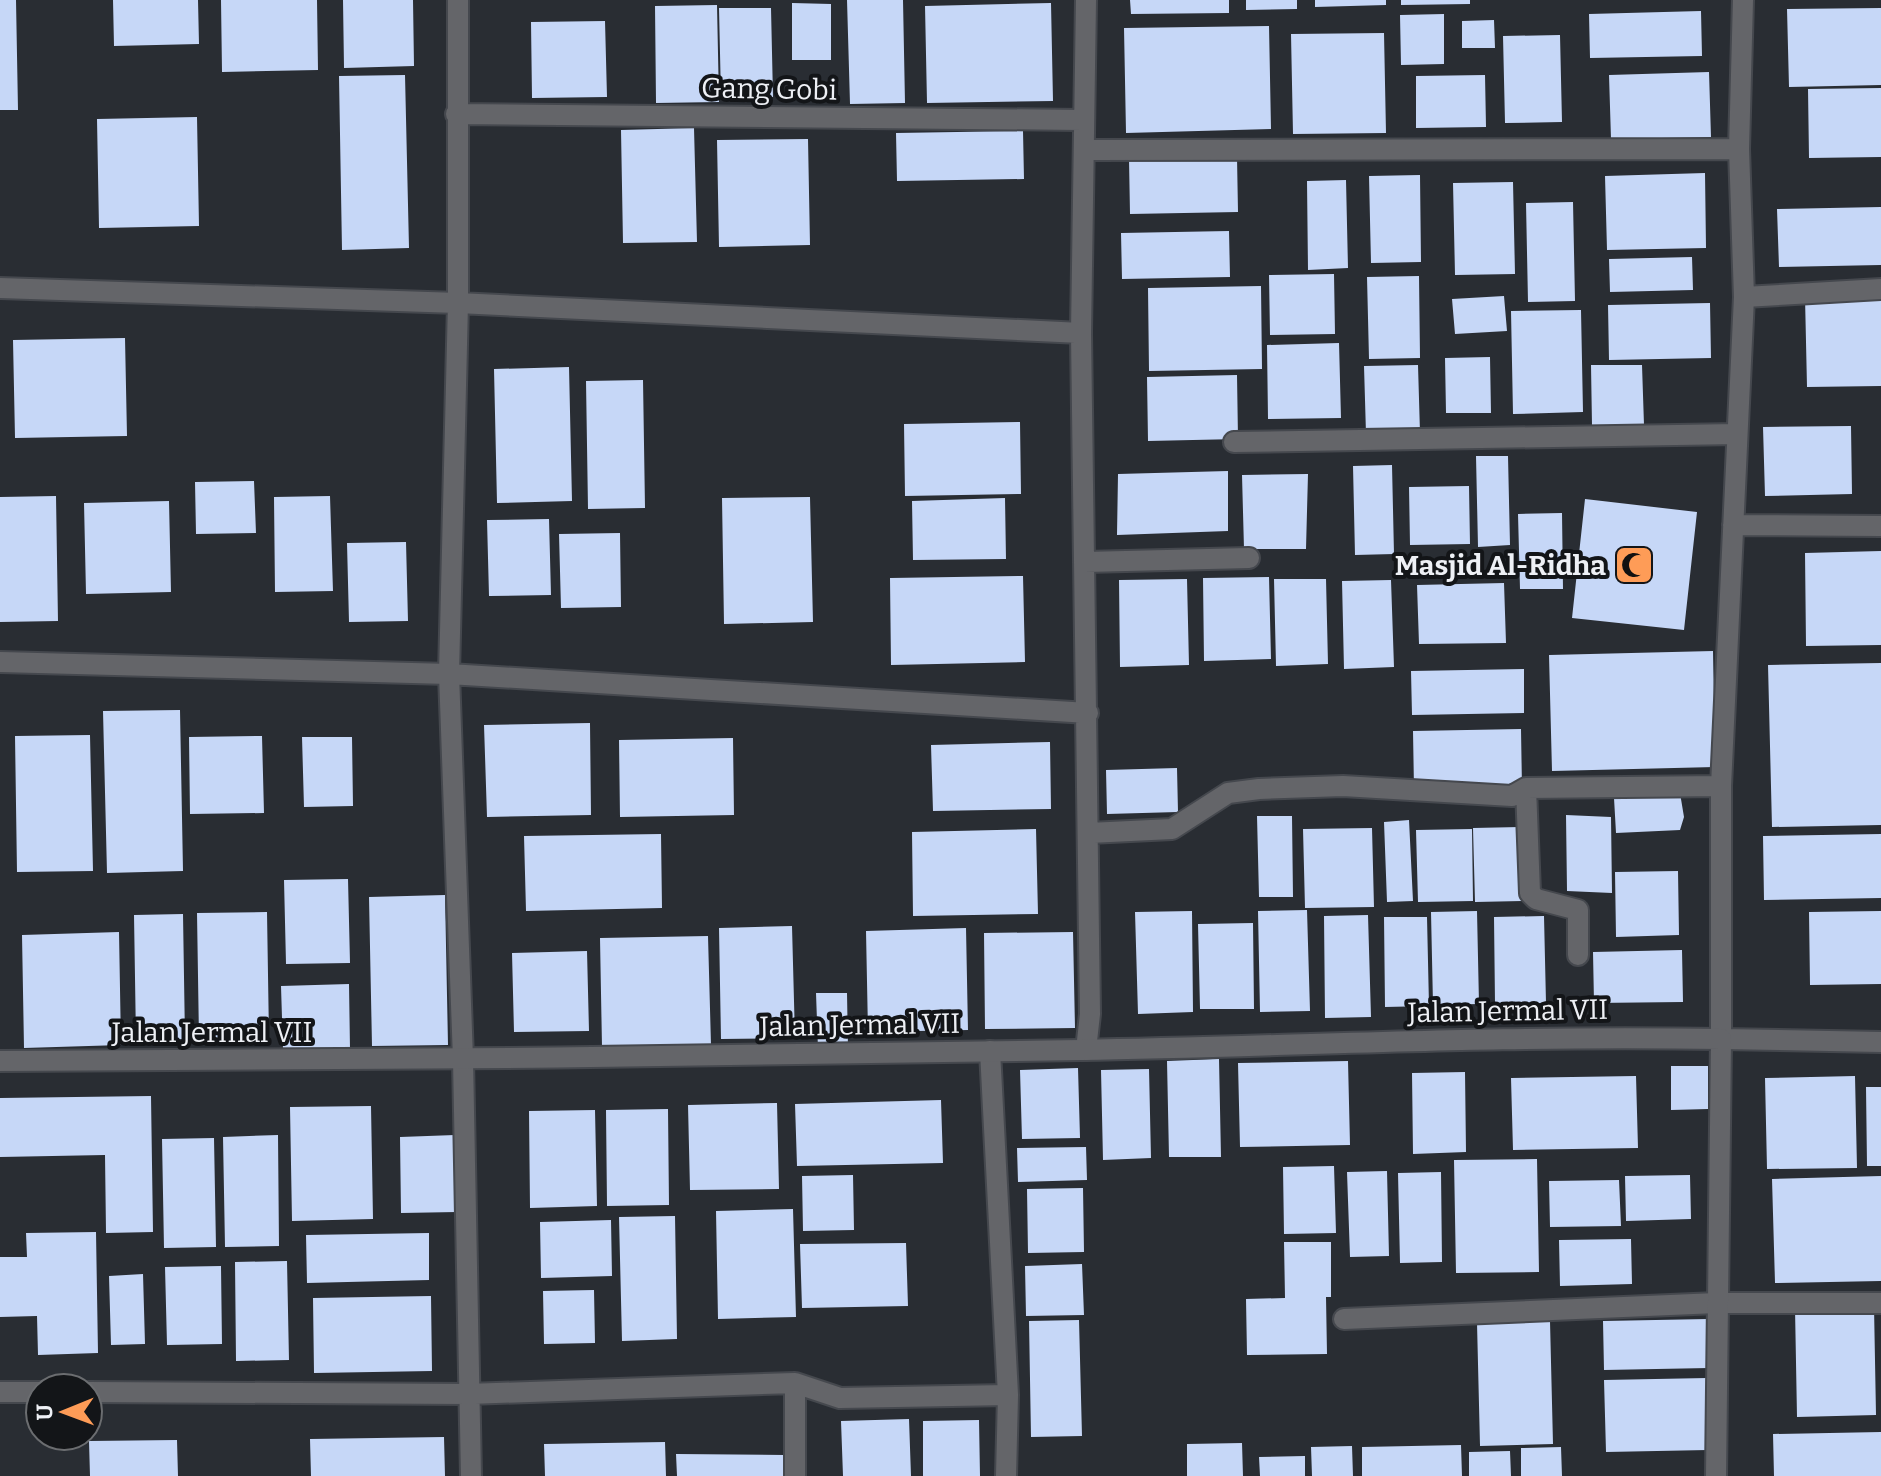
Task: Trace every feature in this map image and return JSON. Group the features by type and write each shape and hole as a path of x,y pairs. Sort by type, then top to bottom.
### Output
{"street":[{"path":"458,0 458,303 449,674 463,1059 471,1476"},
{"path":"1086,0 1081,333 1089,833 1090,1014 1086,1050"},
{"path":"1716,1476 1721,786 1744,297 1739,149 1743,0"},
{"name":"Gang Gobi","path":"456,114 1082,120"},
{"path":"1084,150 1739,149"},
{"path":"0,288 458,303 1081,333"},
{"path":"1744,297 1881,289"},
{"path":"1234,442 1737,434"},
{"path":"1733,525 1881,526"},
{"path":"1085,562 1249,558"},
{"path":"0,662 449,674 1088,713"},
{"path":"1089,833 1172,829 1228,793 1259,789 1343,786 1512,796 1526,788 1721,786"},
{"path":"1526,788 1530,893 1536,899 1578,910 1578,955"},
{"name":"Jalan Jermal VII","path":"0,1061 463,1059 1086,1050 1586,1036 1881,1042"},
{"path":"990,1051 1008,1395 1006,1476"},
{"path":"1344,1319 1717,1303 1881,1303"},
{"path":"104,1392 468,1394 795,1383 840,1398 1008,1395"},
{"path":"795,1383 795,1476"},
{"path":"0,1392 24,1392"}],"building":[{"path":"0,0 16,0 18,110 0,110"},
{"path":"113,0 198,0 199,44 114,46"},
{"path":"221,0 317,0 318,70 222,72"},
{"path":"343,0 413,0 414,66 344,68"},
{"path":"847,0 903,0 905,103 850,104"},
{"path":"1130,0 1229,0 1229,13 1131,14"},
{"path":"1246,0 1297,0 1297,9 1246,10"},
{"path":"1315,0 1386,0 1386,5 1315,7"},
{"path":"1401,0 1470,0 1470,4 1401,5"},
{"path":"792,3 831,4 831,60 792,60"},
{"path":"1051,3 1053,101 927,103 925,6"},
{"path":"717,5 719,102 656,103 655,6"},
{"path":"719,8 771,8 773,97 721,98"},
{"path":"1881,8 1881,85 1789,87 1787,9"},
{"path":"1701,11 1702,56 1590,58 1589,14"},
{"path":"1444,14 1444,64 1401,65 1400,15"},
{"path":"1494,20 1495,48 1462,48 1462,21"},
{"path":"605,21 607,97 532,98 531,22"},
{"path":"1269,26 1271,129 1126,133 1124,28"},
{"path":"1384,33 1386,133 1293,134 1291,34"},
{"path":"1560,35 1562,122 1505,123 1503,36"},
{"path":"1709,72 1711,137 1611,139 1609,75"},
{"path":"405,75 409,248 342,250 339,76"},
{"path":"1485,75 1486,127 1416,128 1416,76"},
{"path":"1881,88 1881,157 1809,158 1808,89"},
{"path":"197,117 199,226 99,228 97,119"},
{"path":"694,128 697,242 623,243 621,130"},
{"path":"1023,131 1024,179 897,181 896,133"},
{"path":"808,139 810,245 719,247 717,140"},
{"path":"1237,157 1238,212 1130,214 1129,159"},
{"path":"1705,173 1706,248 1607,250 1605,176"},
{"path":"1420,175 1421,262 1371,263 1369,176"},
{"path":"1346,180 1348,268 1308,270 1307,181"},
{"path":"1513,182 1515,274 1455,275 1453,183"},
{"path":"1573,202 1575,301 1528,302 1526,203"},
{"path":"1881,207 1881,265 1779,267 1777,209"},
{"path":"1229,231 1230,277 1122,279 1121,233"},
{"path":"1692,257 1693,290 1610,292 1609,259"},
{"path":"1334,274 1335,334 1270,335 1269,275"},
{"path":"1419,276 1420,358 1369,359 1367,277"},
{"path":"1261,286 1262,369 1149,371 1148,288"},
{"path":"1504,296 1507,331 1455,334 1452,299"},
{"path":"1881,296 1881,386 1807,387 1805,297"},
{"path":"1710,303 1711,358 1609,360 1608,305"},
{"path":"1581,310 1583,412 1513,414 1511,311"},
{"path":"125,338 127,436 15,438 13,340"},
{"path":"1339,343 1341,418 1268,419 1267,345"},
{"path":"1490,357 1491,413 1446,413 1445,358"},
{"path":"1418,365 1420,433 1366,434 1364,366"},
{"path":"1591,365 1642,365 1644,425 1592,426"},
{"path":"569,367 572,501 497,503 494,369"},
{"path":"1237,375 1238,439 1148,441 1147,377"},
{"path":"643,380 645,508 588,509 586,381"},
{"path":"1020,422 1021,494 905,496 904,424"},
{"path":"1851,426 1852,494 1765,496 1763,427"},
{"path":"1476,456 1508,456 1510,545 1478,547"},
{"path":"1392,465 1394,554 1355,555 1353,466"},
{"path":"1228,471 1228,531 1117,535 1118,474"},
{"path":"1308,474 1306,549 1244,549 1242,475"},
{"path":"254,481 256,533 196,534 195,482"},
{"path":"1469,486 1470,544 1410,545 1409,487"},
{"path":"56,496 58,621 0,622 0,497"},
{"path":"330,496 333,591 275,592 274,497"},
{"path":"810,497 813,622 724,624 722,498"},
{"path":"1005,498 1006,559 913,560 912,501"},
{"name":"Masjid Al-Ridha","path":"1585,499 1697,512 1684,630 1572,618"},
{"path":"169,501 171,592 86,594 84,503"},
{"path":"1562,513 1563,589 1520,589 1518,514"},
{"path":"549,519 551,595 489,596 487,520"},
{"path":"620,533 621,607 561,608 559,534"},
{"path":"406,542 408,621 349,622 347,543"},
{"path":"1881,551 1881,645 1806,646 1805,553"},
{"path":"1023,576 1025,662 891,665 890,578"},
{"path":"1269,577 1271,659 1204,661 1203,578"},
{"path":"1187,579 1189,665 1120,667 1119,580"},
{"path":"1274,579 1326,579 1328,664 1276,666"},
{"path":"1391,580 1394,667 1344,669 1342,581"},
{"path":"1504,583 1506,643 1419,644 1417,585"},
{"path":"1713,651 1715,767 1552,771 1549,655"},
{"path":"1881,663 1881,825 1772,827 1768,665"},
{"path":"1524,669 1524,713 1412,715 1411,671"},
{"path":"180,710 183,871 107,873 103,711"},
{"path":"590,723 591,815 487,817 484,725"},
{"path":"1521,729 1522,788 1414,789 1413,731"},
{"path":"90,735 93,871 17,872 15,736"},
{"path":"262,736 264,813 190,814 189,737"},
{"path":"302,737 352,737 353,806 304,807"},
{"path":"733,738 734,815 620,817 619,740"},
{"path":"1050,742 1051,809 933,811 931,745"},
{"path":"1177,768 1178,812 1107,814 1106,770"},
{"path":"1680,793 1684,817 1680,830 1616,833 1614,798"},
{"path":"1566,815 1611,817 1612,893 1567,891"},
{"path":"1257,816 1292,816 1293,897 1259,897"},
{"path":"1409,820 1413,901 1387,902 1384,822"},
{"path":"1520,827 1522,901 1475,902 1473,828"},
{"path":"1372,828 1374,907 1305,908 1303,829"},
{"path":"1036,829 1038,914 913,916 912,832"},
{"path":"1472,829 1473,901 1418,902 1416,830"},
{"path":"661,834 662,908 526,911 524,836"},
{"path":"1881,834 1881,898 1764,900 1763,836"},
{"path":"1678,871 1679,935 1616,937 1615,872"},
{"path":"348,879 350,963 286,964 284,880"},
{"path":"445,895 448,1045 372,1046 369,897"},
{"path":"1307,910 1310,1011 1260,1012 1258,911"},
{"path":"1192,911 1193,1012 1138,1014 1135,912"},
{"path":"1477,911 1479,1004 1433,1005 1431,912"},
{"path":"1881,911 1881,984 1810,985 1809,912"},
{"path":"267,912 269,1037 199,1039 197,913"},
{"path":"183,914 185,1039 136,1040 134,915"},
{"path":"1368,915 1371,1017 1325,1018 1324,916"},
{"path":"1544,916 1546,1003 1495,1004 1494,917"},
{"path":"1384,917 1427,917 1429,1006 1385,1007"},
{"path":"1253,923 1254,1009 1200,1009 1198,924"},
{"path":"792,926 795,1038 721,1039 719,928"},
{"path":"966,928 968,1030 868,1032 866,931"},
{"path":"119,932 121,1045 24,1048 22,935"},
{"path":"1073,932 1075,1028 985,1029 984,933"},
{"path":"708,936 711,1045 602,1047 600,938"},
{"path":"1682,950 1683,1002 1594,1003 1593,952"},
{"path":"587,951 589,1031 514,1032 512,953"},
{"path":"349,984 350,1049 283,1050 281,986"},
{"path":"816,993 847,993 848,1049 818,1049"},
{"path":"1219,1059 1221,1157 1169,1157 1167,1061"},
{"path":"1348,1061 1350,1145 1240,1147 1238,1063"},
{"path":"1671,1066 1708,1066 1708,1109 1671,1110"},
{"path":"1078,1068 1080,1138 1022,1139 1020,1070"},
{"path":"1149,1069 1151,1158 1103,1160 1101,1070"},
{"path":"1465,1072 1466,1152 1413,1154 1412,1073"},
{"path":"1636,1076 1638,1148 1513,1150 1511,1078"},
{"path":"1855,1076 1857,1168 1767,1169 1765,1078"},
{"path":"1866,1087 1881,1087 1881,1166 1867,1166"},
{"path":"151,1096 153,1232 106,1233 105,1155 0,1157 0,1098"},
{"path":"941,1100 943,1163 797,1166 795,1104"},
{"path":"777,1103 779,1189 690,1190 688,1105"},
{"path":"371,1106 373,1219 292,1221 290,1107"},
{"path":"668,1109 669,1205 607,1206 606,1110"},
{"path":"595,1110 597,1206 530,1208 529,1111"},
{"path":"278,1135 279,1246 225,1247 223,1137"},
{"path":"455,1135 457,1212 401,1213 400,1137"},
{"path":"214,1138 216,1247 164,1248 162,1139"},
{"path":"1086,1147 1087,1180 1018,1182 1017,1148"},
{"path":"1537,1159 1539,1272 1456,1273 1454,1160"},
{"path":"1334,1166 1336,1233 1284,1234 1283,1167"},
{"path":"1387,1171 1389,1256 1350,1257 1347,1172"},
{"path":"1441,1172 1442,1262 1400,1263 1398,1173"},
{"path":"853,1175 854,1230 803,1231 802,1176"},
{"path":"1690,1175 1691,1219 1626,1221 1625,1176"},
{"path":"1881,1176 1881,1281 1775,1283 1772,1179"},
{"path":"1619,1180 1621,1226 1550,1227 1549,1181"},
{"path":"1083,1188 1084,1252 1028,1253 1027,1189"},
{"path":"793,1209 796,1317 718,1319 716,1211"},
{"path":"675,1216 677,1339 622,1341 619,1217"},
{"path":"611,1220 612,1276 541,1278 540,1222"},
{"path":"96,1232 98,1353 38,1355 37,1316 0,1317 0,1257 27,1257 26,1233"},
{"path":"429,1233 429,1280 307,1283 306,1235"},
{"path":"1631,1239 1632,1284 1560,1286 1559,1240"},
{"path":"1284,1242 1331,1242 1331,1297 1326,1297 1327,1354 1247,1355 1246,1299 1285,1298"},
{"path":"906,1243 908,1306 802,1308 800,1244"},
{"path":"287,1261 289,1360 236,1361 235,1262"},
{"path":"1082,1264 1084,1315 1026,1316 1025,1266"},
{"path":"221,1266 222,1344 167,1345 165,1267"},
{"path":"143,1274 145,1344 111,1345 109,1276"},
{"path":"594,1290 595,1343 544,1344 543,1291"},
{"path":"431,1296 432,1371 314,1373 313,1298"},
{"path":"1874,1306 1876,1415 1797,1417 1795,1308"},
{"path":"1708,1319 1709,1368 1604,1370 1603,1321"},
{"path":"1079,1320 1082,1436 1031,1437 1029,1321"},
{"path":"1550,1321 1553,1444 1480,1446 1477,1323"},
{"path":"1707,1378 1708,1450 1606,1452 1604,1380"},
{"path":"909,1419 911,1476 843,1476 841,1421"},
{"path":"979,1420 980,1476 923,1476 923,1421"},
{"path":"1881,1432 1881,1476 1774,1476 1773,1434"},
{"path":"444,1437 445,1476 311,1476 310,1439"},
{"path":"177,1440 178,1476 90,1476 89,1452 104,1452 104,1441"},
{"path":"665,1442 666,1476 545,1476 544,1444"},
{"path":"1242,1443 1243,1476 1187,1476 1187,1444"},
{"path":"1461,1445 1462,1476 1362,1476 1362,1447"},
{"path":"1352,1446 1353,1476 1312,1476 1311,1447"},
{"path":"1561,1447 1562,1476 1521,1476 1521,1448"},
{"path":"1510,1451 1511,1476 1469,1476 1469,1452"},
{"path":"676,1454 785,1455 785,1476 677,1476"},
{"path":"1305,1456 1305,1476 1260,1476 1259,1457"}],"place":[{"name":"Masjid Al-Ridha","path":"1634,565"}]}
